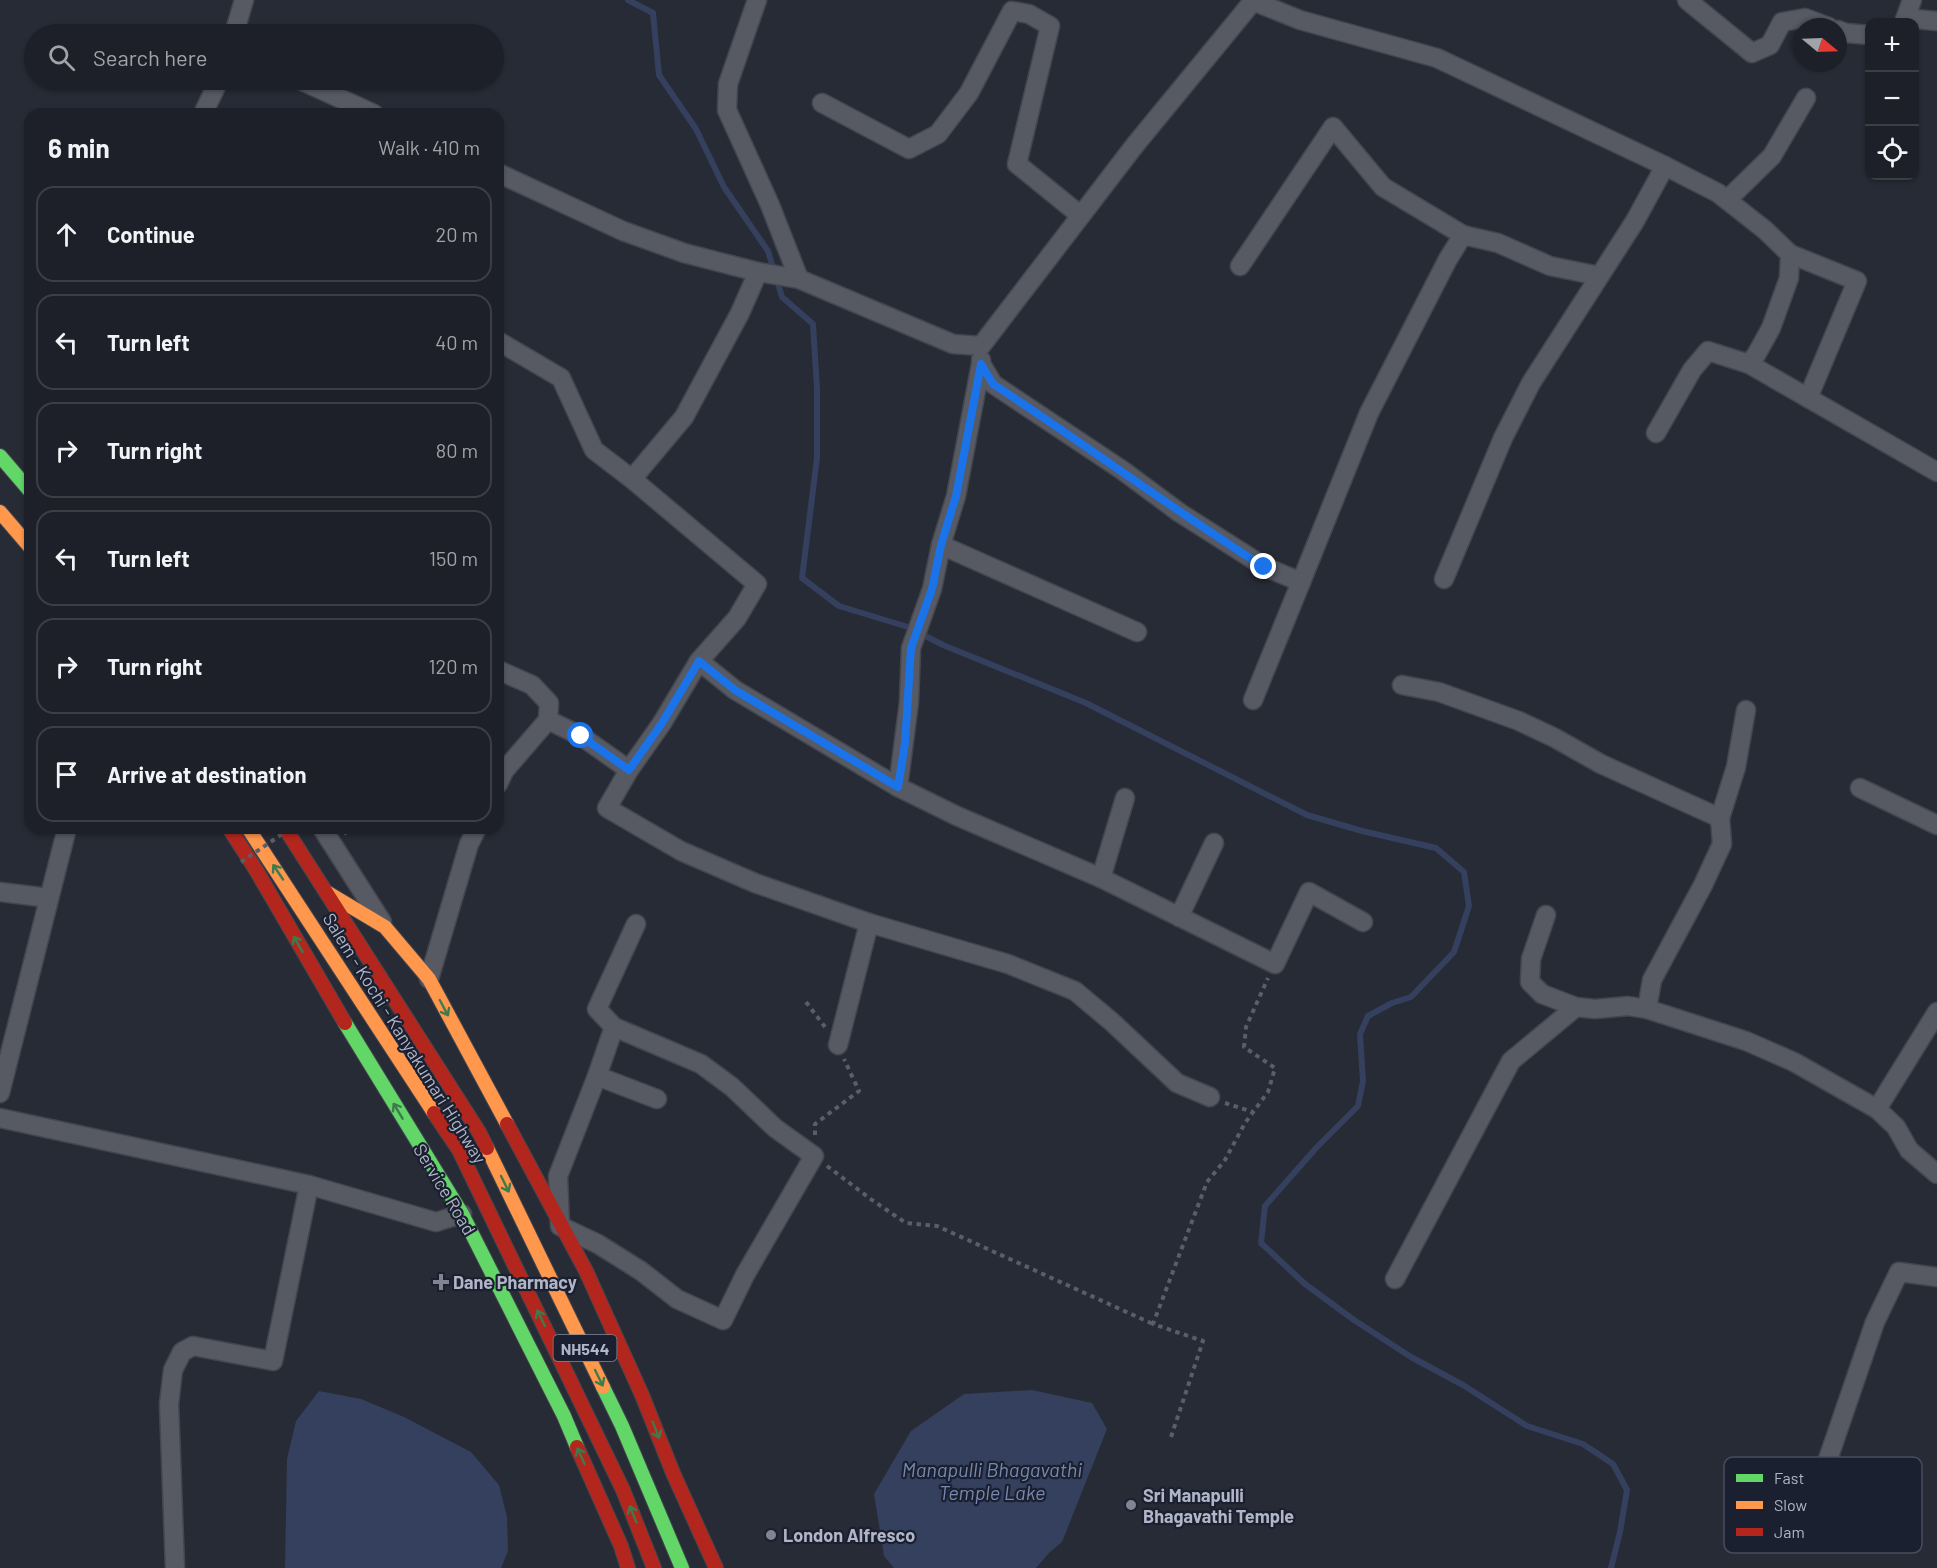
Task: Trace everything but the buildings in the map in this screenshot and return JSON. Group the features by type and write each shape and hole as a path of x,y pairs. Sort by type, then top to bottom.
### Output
{"main road":[{"path":"0,456 24,484"},
{"path":"0,512 24,540"},
{"name":"Service Road","path":"232,834 256,870 323,987 462,1214 564,1416 621,1546 628,1568"},
{"name":"Salem - Kochi - Kanyakumari Highway","path":"252,834 459,1150 623,1490 654,1568"},
{"name":"Salem - Kochi - Kanyakumari Highway","path":"292,834 479,1132 622,1426 682,1568"},
{"path":"328,893 385,927 429,979 514,1135 560,1226 586,1270 716,1568"}],"street":[{"path":"237,24 244,0"},
{"path":"632,478 684,417 735,321 777,276 770,205 727,110 728,84 757,0"},
{"path":"1687,0 1752,53 1770,45 1782,22 1793,20"},
{"path":"1906,18 1912,0"},
{"path":"898,787 907,723 911,648 932,589 941,545 956,496 981,355 1080,214 1253,1 1300,20 1437,58 1718,193 1766,230 1790,254 1857,281 1808,398"},
{"path":"822,103 909,149 938,134 969,93 1012,11 1029,14 1050,26 1017,164 1080,214"},
{"path":"1919,19 1937,21"},
{"path":"1847,33 1865,35"},
{"path":"206,108 214,90"},
{"path":"322,90 361,108"},
{"path":"1727,200 1772,156 1806,98"},
{"path":"1240,266 1333,127 1383,187 1463,236 1498,243 1550,266 1599,276"},
{"path":"1443,579 1503,438 1531,383 1635,221 1665,166"},
{"path":"504,176 623,231 684,253 777,276 981,355 993,384 1122,470 1180,513 1264,567 1301,582"},
{"path":"1253,700 1369,413 1448,259 1463,236"},
{"path":"1749,364 1771,328 1789,278 1790,254"},
{"path":"504,345 561,378 594,450 632,478 757,584 737,618 699,661 607,808 681,851 755,884 869,922 997,960 1075,991 1177,1083 1210,1097"},
{"path":"1656,433 1692,370 1708,351 1749,364 1937,472"},
{"path":"941,545 1137,632"},
{"path":"699,661 735,690 898,787 957,816 1101,878 1275,964 1309,892 1363,922"},
{"path":"504,673 532,685 549,703 548,720 504,771"},
{"path":"1402,685 1439,692 1519,721 1601,764 1720,818"},
{"path":"1647,1009 1652,980 1703,885 1722,844 1720,818 1736,767 1746,710"},
{"path":"548,720 581,736 629,770"},
{"path":"1860,788 1937,825"},
{"path":"1101,878 1125,798"},
{"path":"0,1093 9,1022 49,897 65,834"},
{"path":"326,834 385,927"},
{"path":"429,979 469,844 474,834"},
{"path":"1179,917 1214,843"},
{"path":"0,892 49,897"},
{"path":"1546,915 1531,959 1530,982 1542,994 1576,1007 1594,1009 1628,1006 1647,1009 1746,1041 1794,1062 1877,1109 1896,1126 1910,1150 1937,1174"},
{"path":"838,1045 869,922"},
{"path":"614,1027 558,1176 560,1226 598,1244 641,1271 677,1299 723,1320 745,1275 814,1156 775,1128 732,1087 700,1064 614,1027 597,1009 636,924"},
{"path":"1395,1279 1511,1061 1576,1007"},
{"path":"1877,1109 1937,1012"},
{"path":"597,1076 657,1099"},
{"path":"0,1118 309,1185 436,1222 462,1214"},
{"path":"175,1568 169,1404 173,1370 182,1352 193,1346 273,1361 309,1185"},
{"path":"1829,1457 1875,1322 1899,1272 1937,1277"}],"path":[{"path":"241,862 284,834"},
{"path":"1153,1324 1207,1182 1225,1160 1253,1112 1268,1092 1275,1068 1244,1047 1246,1027 1275,964"},
{"path":"806,1002 838,1045 858,1091 815,1124 814,1156 906,1223 937,1226 1153,1324 1203,1341 1171,1437"},
{"path":"1210,1097 1253,1112"}],"water":[{"name":"Manapulli Bhagavathi Temple Lake","path":"1032,1390 1092,1403 1107,1429 1062,1542 1036,1568 894,1568 884,1556 874,1494 911,1431 964,1394"},
{"path":"319,1391 361,1399 404,1417 471,1452 499,1485 507,1517 508,1551 501,1568 285,1568 287,1459 296,1421"}],"waterway":[{"path":"628,0 653,13 659,75 696,129 724,187 768,251 782,297 813,324 817,389 817,458 802,578 839,606 908,627 943,645 1086,703 1307,815 1362,831 1436,848 1464,872 1469,906 1454,952 1411,997 1392,1003 1368,1016 1360,1034 1363,1081 1358,1106 1317,1147 1265,1206 1261,1243 1305,1284 1354,1320 1411,1357 1463,1385 1527,1426 1583,1444 1613,1464 1627,1490 1611,1568"}],"traffic: fast":[{"path":"0,456 24,484"},
{"path":"345,1023 462,1214 564,1416 577,1447"},
{"path":"603,1387 622,1426 682,1568"}],"traffic: slow":[{"path":"0,512 24,540"},
{"path":"252,834 434,1113"},
{"path":"328,893 385,927 429,979 507,1124"},
{"path":"487,1148 603,1387"}],"traffic: jam":[{"path":"233,834 345,1023"},
{"path":"289,834 487,1148"},
{"path":"434,1113 459,1150 623,1490 654,1568"},
{"path":"507,1124 586,1271 716,1568"},
{"path":"577,1447 621,1546 628,1568"}],"place":[{"name":"Dane Pharmacy","path":"441,1282"},
{"name":"Sri Manapulli Bhagavathi Temple","path":"1131,1505"},
{"name":"London Alfresco","path":"771,1535"}],"route":[{"path":"581,736 629,770 662,723 699,661 735,690 898,787 909,702 911,648 932,589 941,545 956,496 981,364 993,384 1122,470 1180,513 1264,567"}]}
